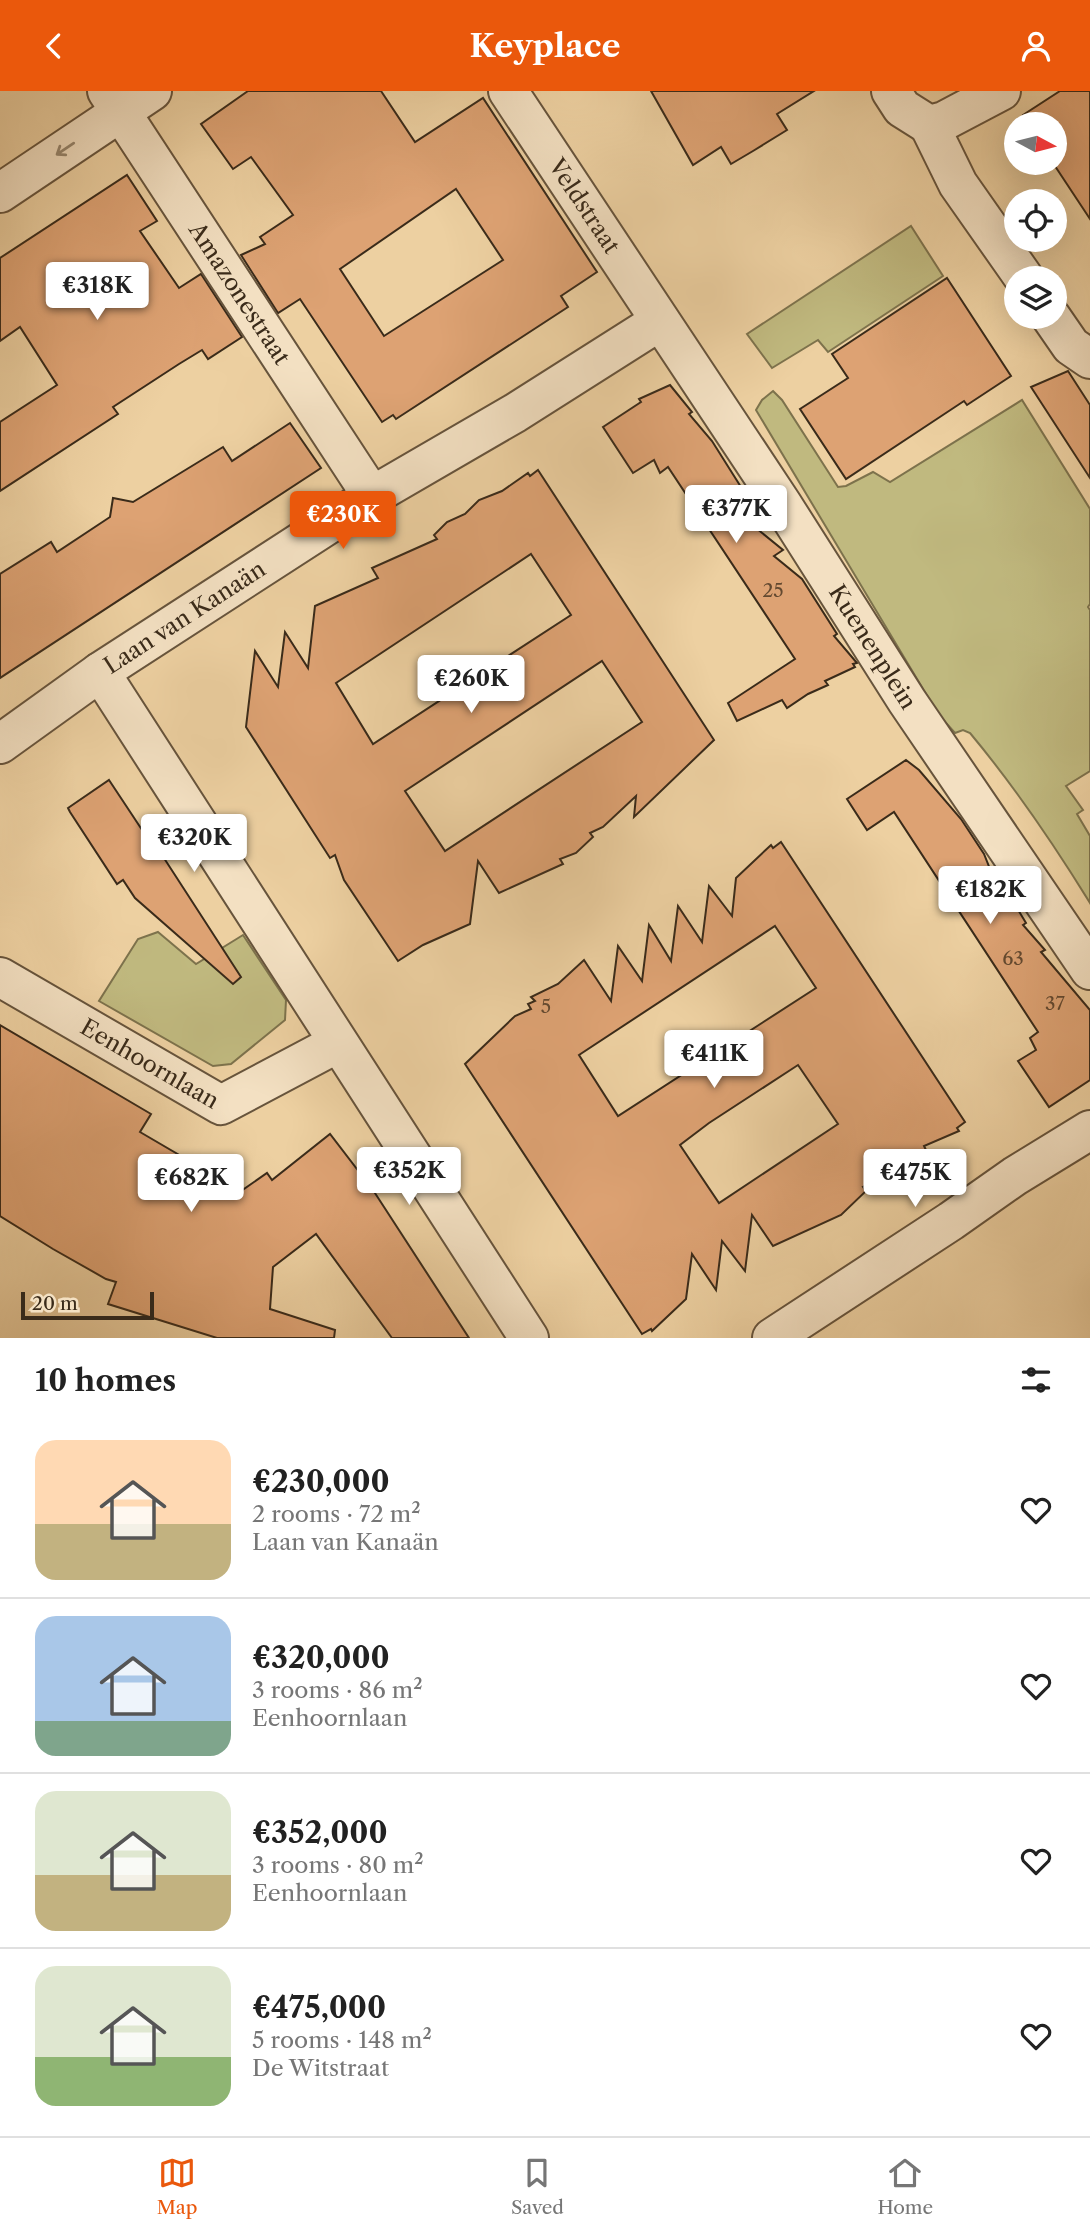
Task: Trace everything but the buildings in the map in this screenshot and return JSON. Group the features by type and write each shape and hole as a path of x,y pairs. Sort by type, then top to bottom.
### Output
{"street":[{"name":"Veldstraat","path":"508,91 660,321"},
{"path":"908,108 944,121 1001,91"},
{"path":"0,193 127,98"},
{"name":"Amazonestraat","path":"127,98 372,496"},
{"path":"908,108 1016,266"},
{"name":"Laan van Kanaän","path":"0,744 100,672 372,496 515,413 660,321"},
{"name":"Kuenenplein","path":"660,321 782,504 907,701 1090,970"},
{"path":"1059,329 1071,346 1090,359"},
{"path":"100,672 529,1338"},
{"name":"Eenhoornlaan","path":"0,977 221,1105 338,1043"},
{"path":"772,1338 1015,1176 1090,1130"}],"shaded area":[{"path":"911,226 943,276 828,352 818,340 772,368 747,334"},
{"path":"773,391 782,400 838,487 846,486 873,472 890,482 1022,400 1090,509 1090,771 1066,786 1083,810 1077,814 1090,836 1090,903 1033,816 987,753 970,733 963,730 955,733 938,714 756,410 762,400"},
{"path":"158,932 196,964 243,935 286,1000 285,1020 231,1064 213,1066 99,1001 138,939"}]}
